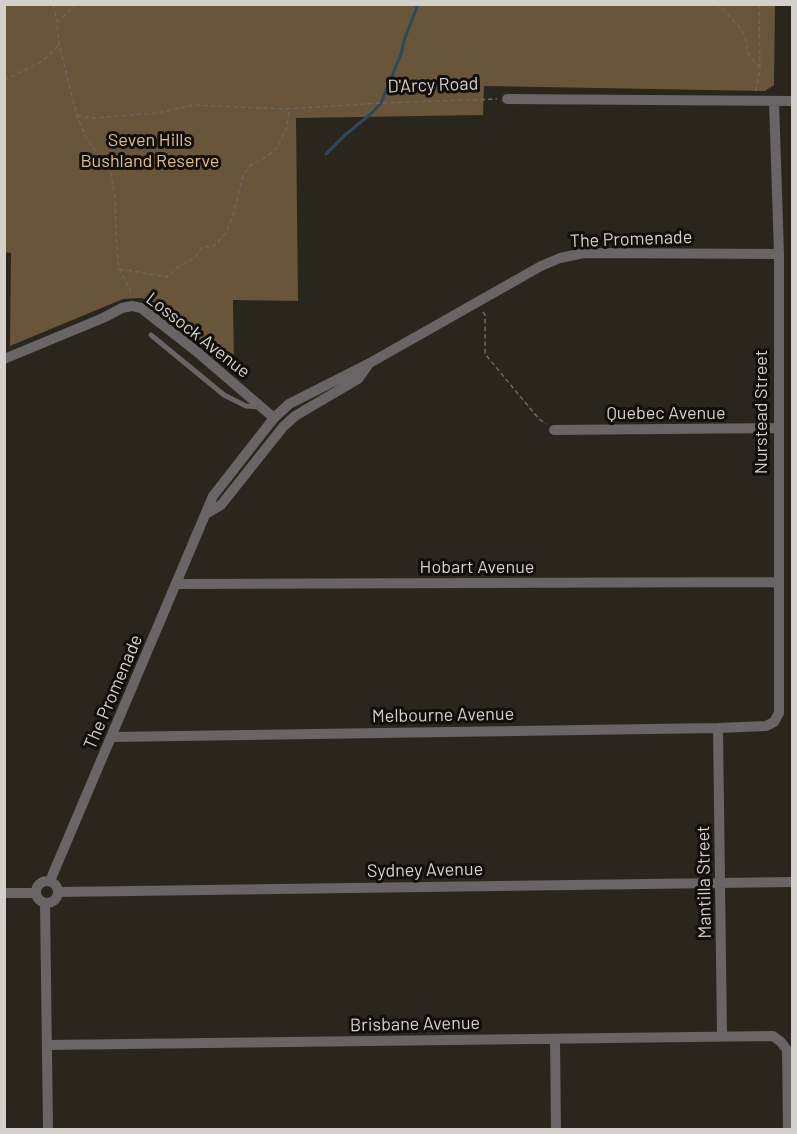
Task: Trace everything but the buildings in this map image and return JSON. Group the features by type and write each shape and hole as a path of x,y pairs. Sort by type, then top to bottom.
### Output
{"street":[{"path":"507,99 792,101"},
{"name":"Nurstead Street","path":"774,101 779,254 779,713 774,722"},
{"name":"The Promenade","path":"50,881 213,496 274,418 303,396 368,364 477,301 560,258 584,253 779,254"},
{"path":"4,359 122,308 132,306"},
{"name":"Lossock Avenue","path":"132,306 141,308 196,351 274,418"},
{"name":"The Promenade","path":"206,514 221,505 289,422 358,379 368,364"},
{"name":"Quebec Avenue","path":"554,430 778,428"},
{"name":"Hobart Avenue","path":"176,584 778,582"},
{"path":"779,660 792,660"},
{"name":"Melbourne Avenue","path":"112,737 718,728 766,726 774,722"},
{"name":"Mantilla Street","path":"718,728 723,1035"},
{"path":"50,881 56,886 58,892 54,901 45,903 38,900 35,893 40,883 50,881"},
{"name":"Sydney Avenue","path":"58,892 792,882"},
{"path":"4,893 35,893"},
{"path":"45,903 48,1130"},
{"name":"Brisbane Avenue","path":"47,1045 773,1035 787,1050 788,1130"},
{"path":"555,1039 556,1130"}],"lane":[{"name":"Lossock Avenue","path":"151,335 224,395 246,406 262,407"}],"path":[{"name":"Lossock Avenue","path":"53,4 59,44 77,116 86,137 111,173 115,198 119,269 130,290 132,306"},
{"path":"57,23 76,4"},
{"path":"716,4 740,28 745,37 749,56 760,68"},
{"path":"754,101 760,68 759,4"},
{"path":"4,80 43,61 59,44"},
{"name":"D'Arcy Road","path":"77,116 93,118 157,114 193,105 289,109 507,99"},
{"path":"119,269 167,277 178,267 194,258 202,247 214,246 226,233 233,216 243,175 252,165 276,149 283,138 287,128 289,109"},
{"path":"477,301 485,315 485,354 540,419 554,430"}],"green space":[{"name":"Seven Hills Bushland Reserve","path":"4,5 775,5 774,85 765,91 484,86 483,115 296,118 298,301 233,300 234,365 142,298 123,299 10,346 11,253 4,252"}],"waterway":[{"path":"326,154 381,103 418,4"}]}
